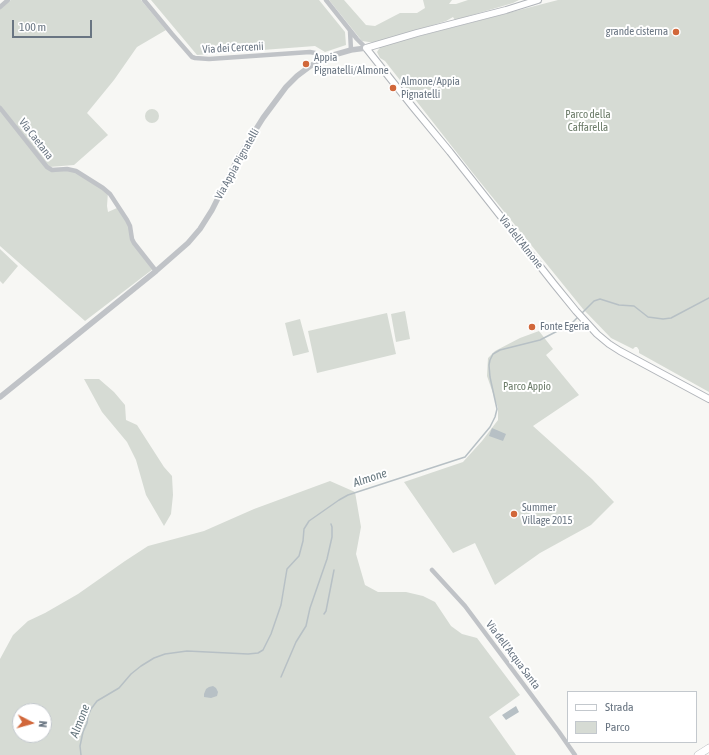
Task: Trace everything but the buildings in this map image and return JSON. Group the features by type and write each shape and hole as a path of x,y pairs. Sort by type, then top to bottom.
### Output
{"main road":[{"name":"Via Appia Pignatelli","path":"366,48 417,32 506,10 538,0"},
{"name":"Via dell'Almone","path":"366,48 576,311 597,334 615,347 709,399"},
{"path":"698,755 709,748"}],"street":[{"path":"0,7 8,0"},
{"name":"Via dei Cercenii","path":"144,0 192,57 195,58 209,59 310,52 323,58"},
{"path":"326,0 357,40 366,48"},
{"path":"350,30 351,50"},
{"name":"Via Appia Pignatelli","path":"0,397 156,271 188,243 200,229 212,210 238,158 263,118 286,87 300,73 323,58 351,50 366,48"},
{"name":"Via Caetana","path":"0,108 47,167 52,170 74,170 108,192 127,220 134,243 156,271"},
{"name":"Via dell'Acqua Santa","path":"432,570 465,606 575,755"}],"green space":[{"path":"11,0 141,0 166,30 137,47 114,80 87,113 108,135 74,165 49,167 50,169 65,169 82,175 108,192 108,212 117,208 129,225 131,240 153,269 85,321 0,246 0,9"},
{"path":"151,0 319,0 345,32 346,45 325,52 315,46 197,55"},
{"path":"329,0 344,0 366,25 375,26 400,13 417,13 425,8 423,0 452,0 449,4 456,4 468,0 519,0 455,20 453,17 446,21 375,43 362,41"},
{"name":"Parco della Caffarella","path":"558,0 709,0 709,392 639,353 637,347 633,349 611,338 583,309 472,172 385,61 380,58 377,52 381,46"},
{"path":"152,109 157,111 159,116 157,121 152,123 147,121 145,116 147,111"},
{"path":"0,249 18,266 3,284 0,281"},
{"path":"405,311 410,339 396,342 391,314"},
{"path":"387,313 396,354 317,373 308,331"},
{"path":"300,319 309,352 293,356 285,323"},
{"name":"Summer Village 2015","path":"539,331 553,349 546,355 579,395 533,426 592,479 614,502 591,525 540,553 495,585 475,543 453,553 404,482 463,462 482,441 498,420 498,408 487,376 488,358 495,351 520,338"},
{"path":"84,379 99,379 114,392 125,405 126,420 137,425 164,467 172,476 173,495 171,514 164,526 146,495 136,460 127,442 102,412"},
{"path":"330,481 355,492 361,527 356,554 365,585 378,592 406,592 423,596 435,602 451,626 462,634 477,638 520,695 489,717 516,755 0,755 0,659 13,635 28,621 78,594 148,546 204,531 254,509"}],"shaded area":[{"path":"492,428 506,434 503,441 489,436"},
{"path":"213,686 218,692 217,696 211,698 204,697 206,689"},
{"path":"516,706 519,712 506,720 502,715"}],"waterway":[{"name":"Almone","path":"581,314 594,301 600,299 619,305 634,306 648,317 663,319 671,318 709,298"},
{"name":"Almone","path":"81,755 80,746 83,732 91,709 97,701 119,688 131,674 154,658 165,654 187,651 248,654 258,653 263,650 271,634 281,605 287,569 299,556 303,541 304,529 309,521 348,495 465,457 490,427 495,417 497,409 489,365 493,354 500,350 540,340 571,324 578,317"},
{"path":"281,677 296,642 306,626 310,608 327,559 332,537 331,524"},
{"path":"324,614 326,611 334,570"}],"place":[{"name":"grande cisterna","path":"676,32"},
{"name":"Appia Pignatelli/Almone","path":"306,64"},
{"name":"Almone/Appia Pignatelli","path":"393,88"},
{"name":"Fonte Egeria","path":"532,327"},
{"name":"Summer Village 2015","path":"514,514"}],"park label":[{"name":"Parco Appio","path":"527,387"}]}
